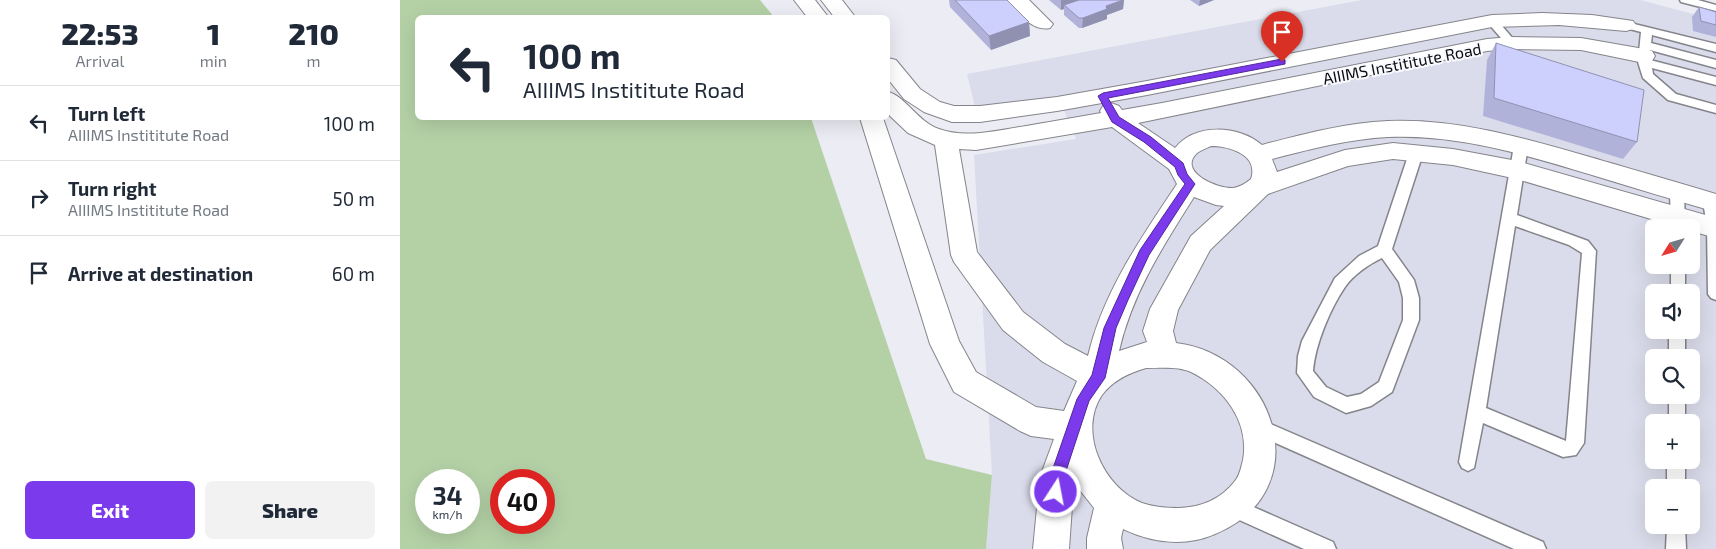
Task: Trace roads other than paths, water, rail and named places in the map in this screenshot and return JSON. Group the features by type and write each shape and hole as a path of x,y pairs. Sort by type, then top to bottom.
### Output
{"street":[{"path":"804,0 816,15"},
{"path":"831,0 844,15"},
{"path":"1017,0 1043,24"},
{"name":"AIIIMS Instititute Road","path":"890,67 912,94 932,107 952,114 980,114 1103,96 1492,21 1535,18 1595,20 1626,25"},
{"name":"AIIIMS Instititute Road","path":"890,101 906,120 926,134 946,141 976,142 1116,120 1477,47 1511,43 1581,44 1644,54"},
{"path":"1147,88 1162,111 1208,138"},
{"path":"1103,96 1116,120 1147,140 1201,192 1215,196 1230,198 1244,196 1259,188 1345,158 1393,151 1453,156 1519,158 1677,192 1714,215"},
{"path":"872,120 945,344 964,382 1031,421 1075,426"},
{"path":"1258,154 1335,136 1388,129 1422,129 1462,133 1671,219"},
{"path":"1098,378 1110,328 1144,253 1185,175 1181,156 1187,147 1196,141 1208,138 1235,140 1248,146 1258,154 1264,163 1266,173 1259,188 1200,243 1164,309 1158,331 1165,355"},
{"path":"946,141 964,255 1013,321 1054,353 1098,378"},
{"path":"1693,219 1714,215"},
{"path":"1051,549 1057,477 1083,399 1098,378 1120,363 1146,355 1173,355 1201,362 1226,378 1246,400 1258,427 1261,456 1252,484 1233,507 1206,522 1174,526 1141,520 1112,503 1090,480 1078,452 1075,426"},
{"path":"1105,549 1104,538 1112,503"}],"lane":[{"path":"1686,0 1716,8"},
{"path":"1492,21 1511,43"},
{"path":"1626,25 1716,48"},
{"path":"1647,30 1644,54 1647,75 1672,97 1716,109"},
{"path":"1644,54 1716,64"},
{"path":"1644,54 1716,81"},
{"path":"1384,250 1406,280 1411,298 1411,320 1386,387 1365,401 1346,405 1320,392 1305,373 1306,356 1310,341 1340,282 1360,263 1384,250 1416,153"},
{"path":"1468,462 1519,158"},
{"path":"1677,192 1678,219"},
{"path":"1714,215 1716,294"},
{"path":"1476,412 1563,449 1570,449 1575,443 1590,258 1589,251 1583,245 1574,241 1509,218"},
{"path":"1258,427 1536,549"},
{"path":"1233,507 1326,549"},
{"path":"1676,534 1676,549"}]}
